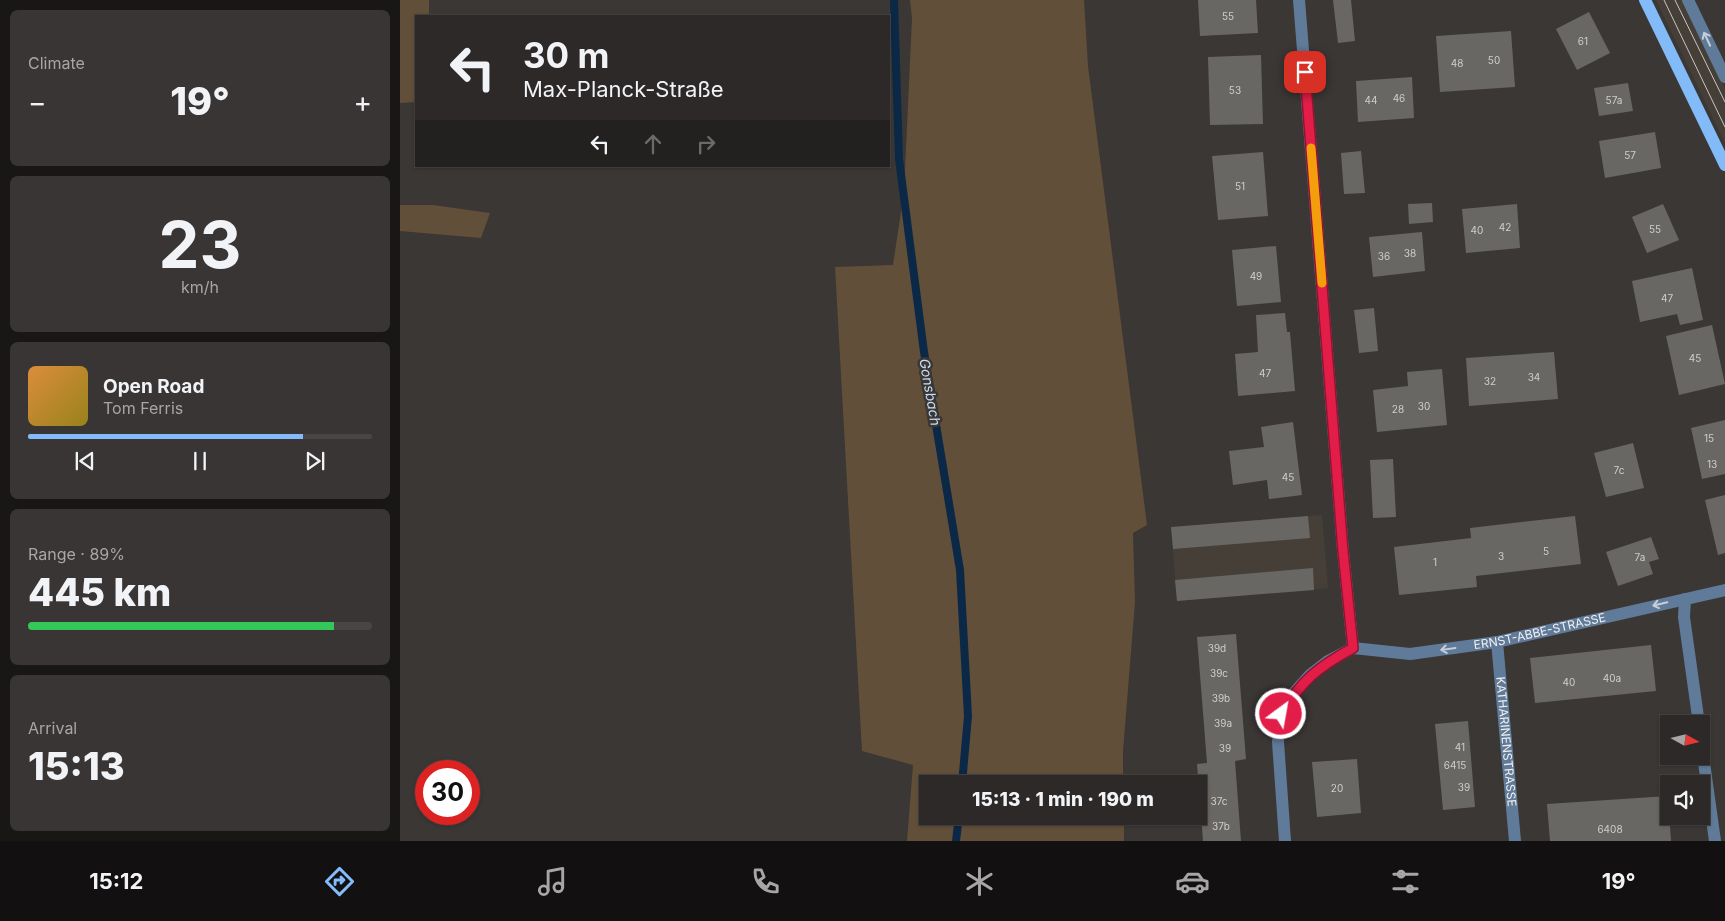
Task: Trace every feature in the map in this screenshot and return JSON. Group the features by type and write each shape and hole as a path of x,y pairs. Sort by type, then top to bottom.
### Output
{"main road":[{"path":"1645,0 1725,165"}],"street":[{"path":"1285,841 1278,742 1281,714 1293,694 1310,675 1328,661 1353,648 1344,560 1299,0"},
{"path":"1688,0 1723,70"},
{"name":"ERNST-ABBE-STRASSE","path":"1353,648 1410,654 1497,642 1725,590"},
{"path":"1685,599 1684,617 1698,715"},
{"name":"KATHARINENSTRASSE","path":"1497,642 1516,841"},
{"path":"1704,765 1715,841"}],"shaded area":[{"path":"400,0 429,0 429,15 415,15 415,102 400,103"},
{"path":"910,0 1084,0 1088,66 1147,525 1133,533 1135,602 1123,751 1123,775 919,775 919,825 1124,825 1124,841 907,841 913,765 862,751 835,267 893,265 904,192 912,18"},
{"path":"1656,0 1683,0 1725,88 1725,143"},
{"path":"400,205 433,205 490,213 481,238 400,231"},
{"path":"1322,515 1328,588 1177,601 1171,527"}],"building":[{"path":"1198,0 1256,0 1258,33 1200,36"},
{"path":"1333,0 1351,0 1355,41 1338,43"},
{"path":"1589,12 1610,53 1577,70 1556,29"},
{"path":"1511,31 1515,87 1440,92 1436,36"},
{"path":"1261,55 1263,124 1210,125 1208,57"},
{"path":"1412,77 1414,118 1358,122 1356,81"},
{"path":"1628,83 1633,111 1599,116 1594,88"},
{"path":"1655,132 1661,168 1605,178 1599,141"},
{"path":"1361,151 1365,193 1344,194 1341,153"},
{"path":"1263,152 1268,216 1218,220 1212,156"},
{"path":"1432,203 1433,222 1409,224 1408,204"},
{"path":"1517,204 1520,248 1466,253 1462,209"},
{"path":"1663,204 1679,240 1647,253 1632,217"},
{"path":"1422,232 1425,271 1373,277 1369,237"},
{"path":"1276,246 1281,302 1237,306 1232,250"},
{"path":"1692,268 1703,320 1680,325 1677,314 1640,322 1632,281"},
{"path":"1374,308 1378,351 1359,353 1354,310"},
{"path":"1285,313 1287,332 1290,332 1295,391 1238,396 1235,354 1258,352 1256,315"},
{"path":"1712,325 1725,384 1679,395 1666,336"},
{"path":"1554,352 1558,399 1469,406 1466,358"},
{"path":"1442,369 1447,425 1377,432 1373,390 1408,386 1407,372"},
{"path":"1725,420 1725,474 1702,479 1691,428"},
{"path":"1293,422 1302,495 1269,499 1267,480 1233,485 1229,451 1264,447 1261,427"},
{"path":"1633,443 1644,488 1606,497 1594,453"},
{"path":"1393,459 1396,517 1373,518 1370,460"},
{"path":"1725,495 1725,553 1718,555 1705,500"},
{"path":"1308,516 1310,538 1173,549 1171,527"},
{"path":"1575,516 1581,564 1476,576 1477,587 1399,595 1394,547 1471,538 1470,528"},
{"path":"1651,537 1659,559 1649,562 1653,574 1618,586 1606,552"},
{"path":"1313,568 1314,590 1177,601 1175,580"},
{"path":"1236,634 1246,759 1235,761 1241,841 1203,841 1202,825 1207,825 1207,775 1198,775 1197,764 1207,763 1197,637"},
{"path":"1651,645 1656,691 1535,703 1530,658"},
{"path":"1468,721 1475,807 1443,810 1435,724"},
{"path":"1357,759 1361,813 1317,817 1312,762"},
{"path":"1660,797 1660,825 1670,825 1671,841 1550,841 1547,804"}],"waterway":[{"name":"Gonsbach","path":"894,0 899,159 924,352 960,570 968,716 963,775"},
{"name":"Gonsbach","path":"956,841 958,825"}],"tram line":[{"path":"1664,0 1725,127"},
{"path":"1675,0 1725,102"}],"slow traffic":[{"path":"1311,148 1322,283"}],"route":[{"path":"1281,714 1293,694 1310,675 1328,661 1353,648 1343,551 1305,72"}]}
